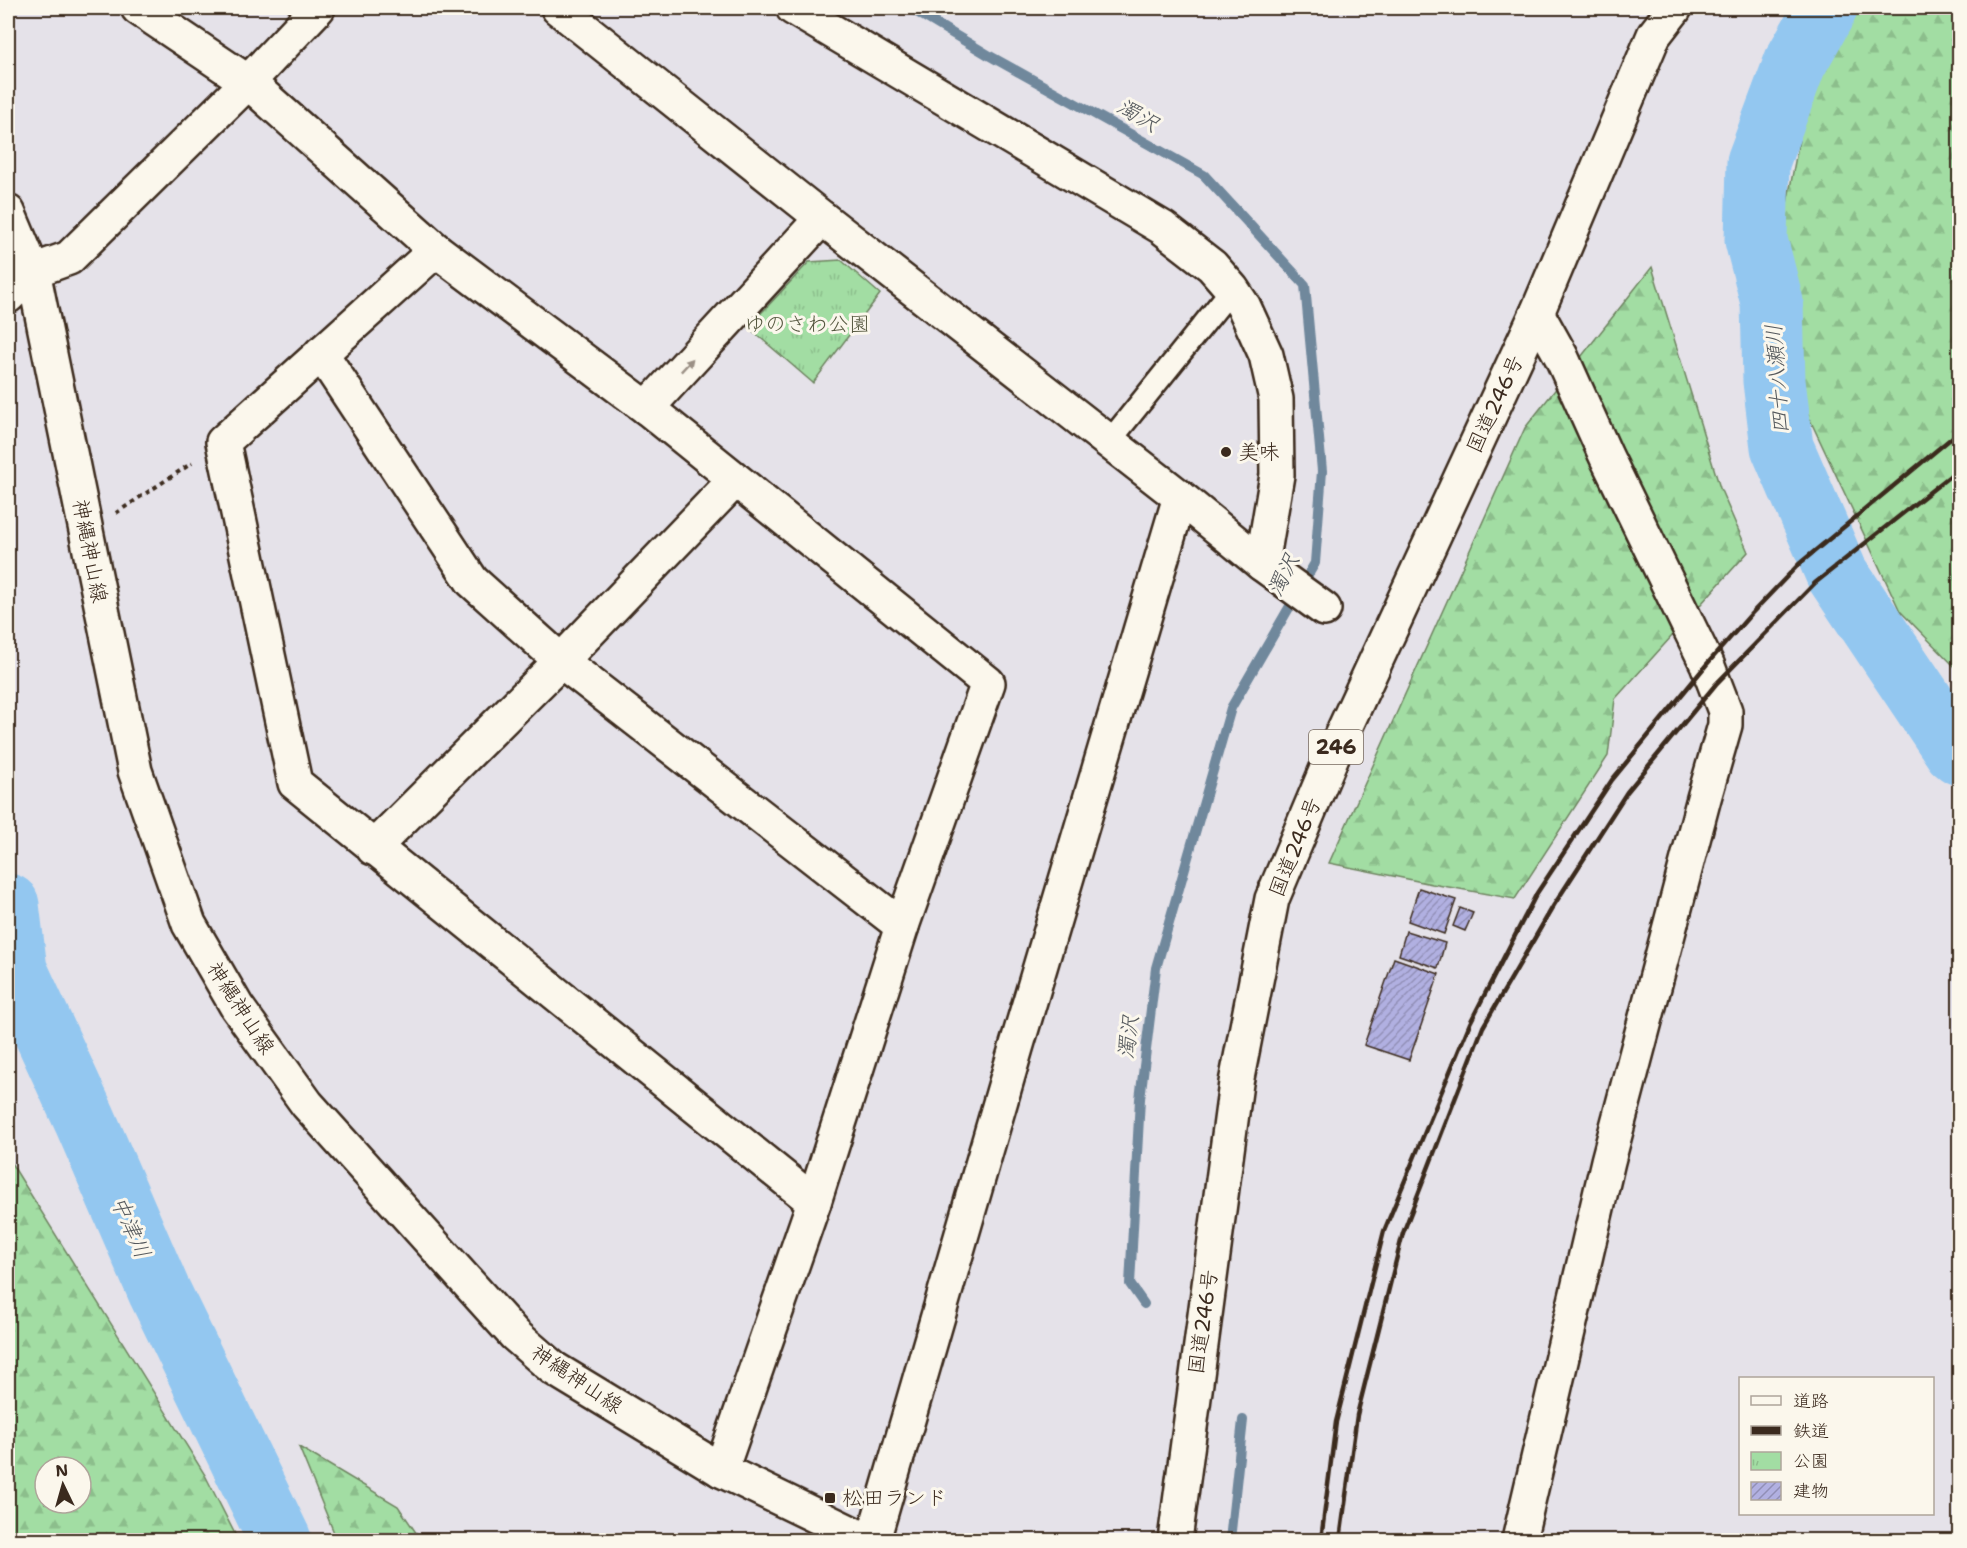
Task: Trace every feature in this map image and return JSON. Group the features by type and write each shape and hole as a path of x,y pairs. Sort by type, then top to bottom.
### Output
{"main road":[{"path":"138,8 248,82 436,250 647,408 988,683 902,926 814,1202 720,1470"},
{"path":"8,296 33,271 69,258 248,82 318,8"},
{"path":"558,8 822,218 1324,609"},
{"path":"794,8 1163,228 1212,266 1232,289 1244,308 1266,355 1276,399 1277,475 1274,572"},
{"name":"国道246号","path":"1175,1540 1236,1083 1272,899 1345,727 1537,313 1654,35 1675,8"},
{"name":"神縄神山線","path":"8,212 33,271 135,771 189,924 237,1006 307,1104 515,1335 553,1368 720,1470 866,1540"},
{"path":"647,408 822,218"},
{"path":"436,250 223,442 294,783 814,1202"},
{"path":"1519,1540 1608,1161 1725,725 1725,711 1707,664 1606,456 1561,356 1537,313"},
{"path":"321,353 472,581 561,661 902,926"},
{"path":"373,848 561,661 735,480"},
{"path":"873,1540 1180,497"}],"lane":[{"path":"1109,442 1232,289"}],"path":[{"path":"87,532 223,442"}],"green space":[{"path":"1850,8 1959,8 1959,671 1900,611 1805,409 1780,241 1817,45"},
{"name":"ゆのさわ公園","path":"841,260 880,294 813,383 748,327 809,262"},
{"path":"1652,267 1720,488 1748,552 1615,699 1608,756 1515,899 1329,863 1525,428"},
{"path":"8,1158 205,1475 238,1540 8,1540"},
{"path":"299,1447 398,1506 421,1540 337,1540"}],"building":[{"path":"1419,888 1456,900 1444,934 1408,921"},
{"path":"1460,908 1473,913 1465,931 1453,926"},
{"path":"1406,931 1445,943 1438,968 1399,955"},
{"path":"1394,958 1439,974 1409,1060 1364,1045"}],"waterway":[{"name":"濁沢","path":"910,8 990,56 1204,175 1305,285 1322,471 1315,563 1231,708 1156,968 1140,1099 1130,1284 1144,1304"},
{"name":"四十八瀬川","path":"1826,8 1795,63 1758,162 1756,240 1772,302 1774,381 1782,447 1837,574 1955,750 1960,754"},
{"name":"中津川","path":"8,905 16,970 85,1120 159,1291 280,1540"},
{"name":"濁沢","path":"1230,1540 1243,1420"}],"railway":[{"path":"1321,1540 1336,1422 1384,1231 1470,1023 1537,893 1612,780 1752,613 1799,564 1960,431"},
{"path":"1340,1540 1357,1415 1403,1233 1483,1027 1554,905 1627,792 1716,684 1815,583 1960,468"}],"place":[{"name":"美味","path":"1226,452"},
{"name":"松田ランド","path":"830,1498"}]}
